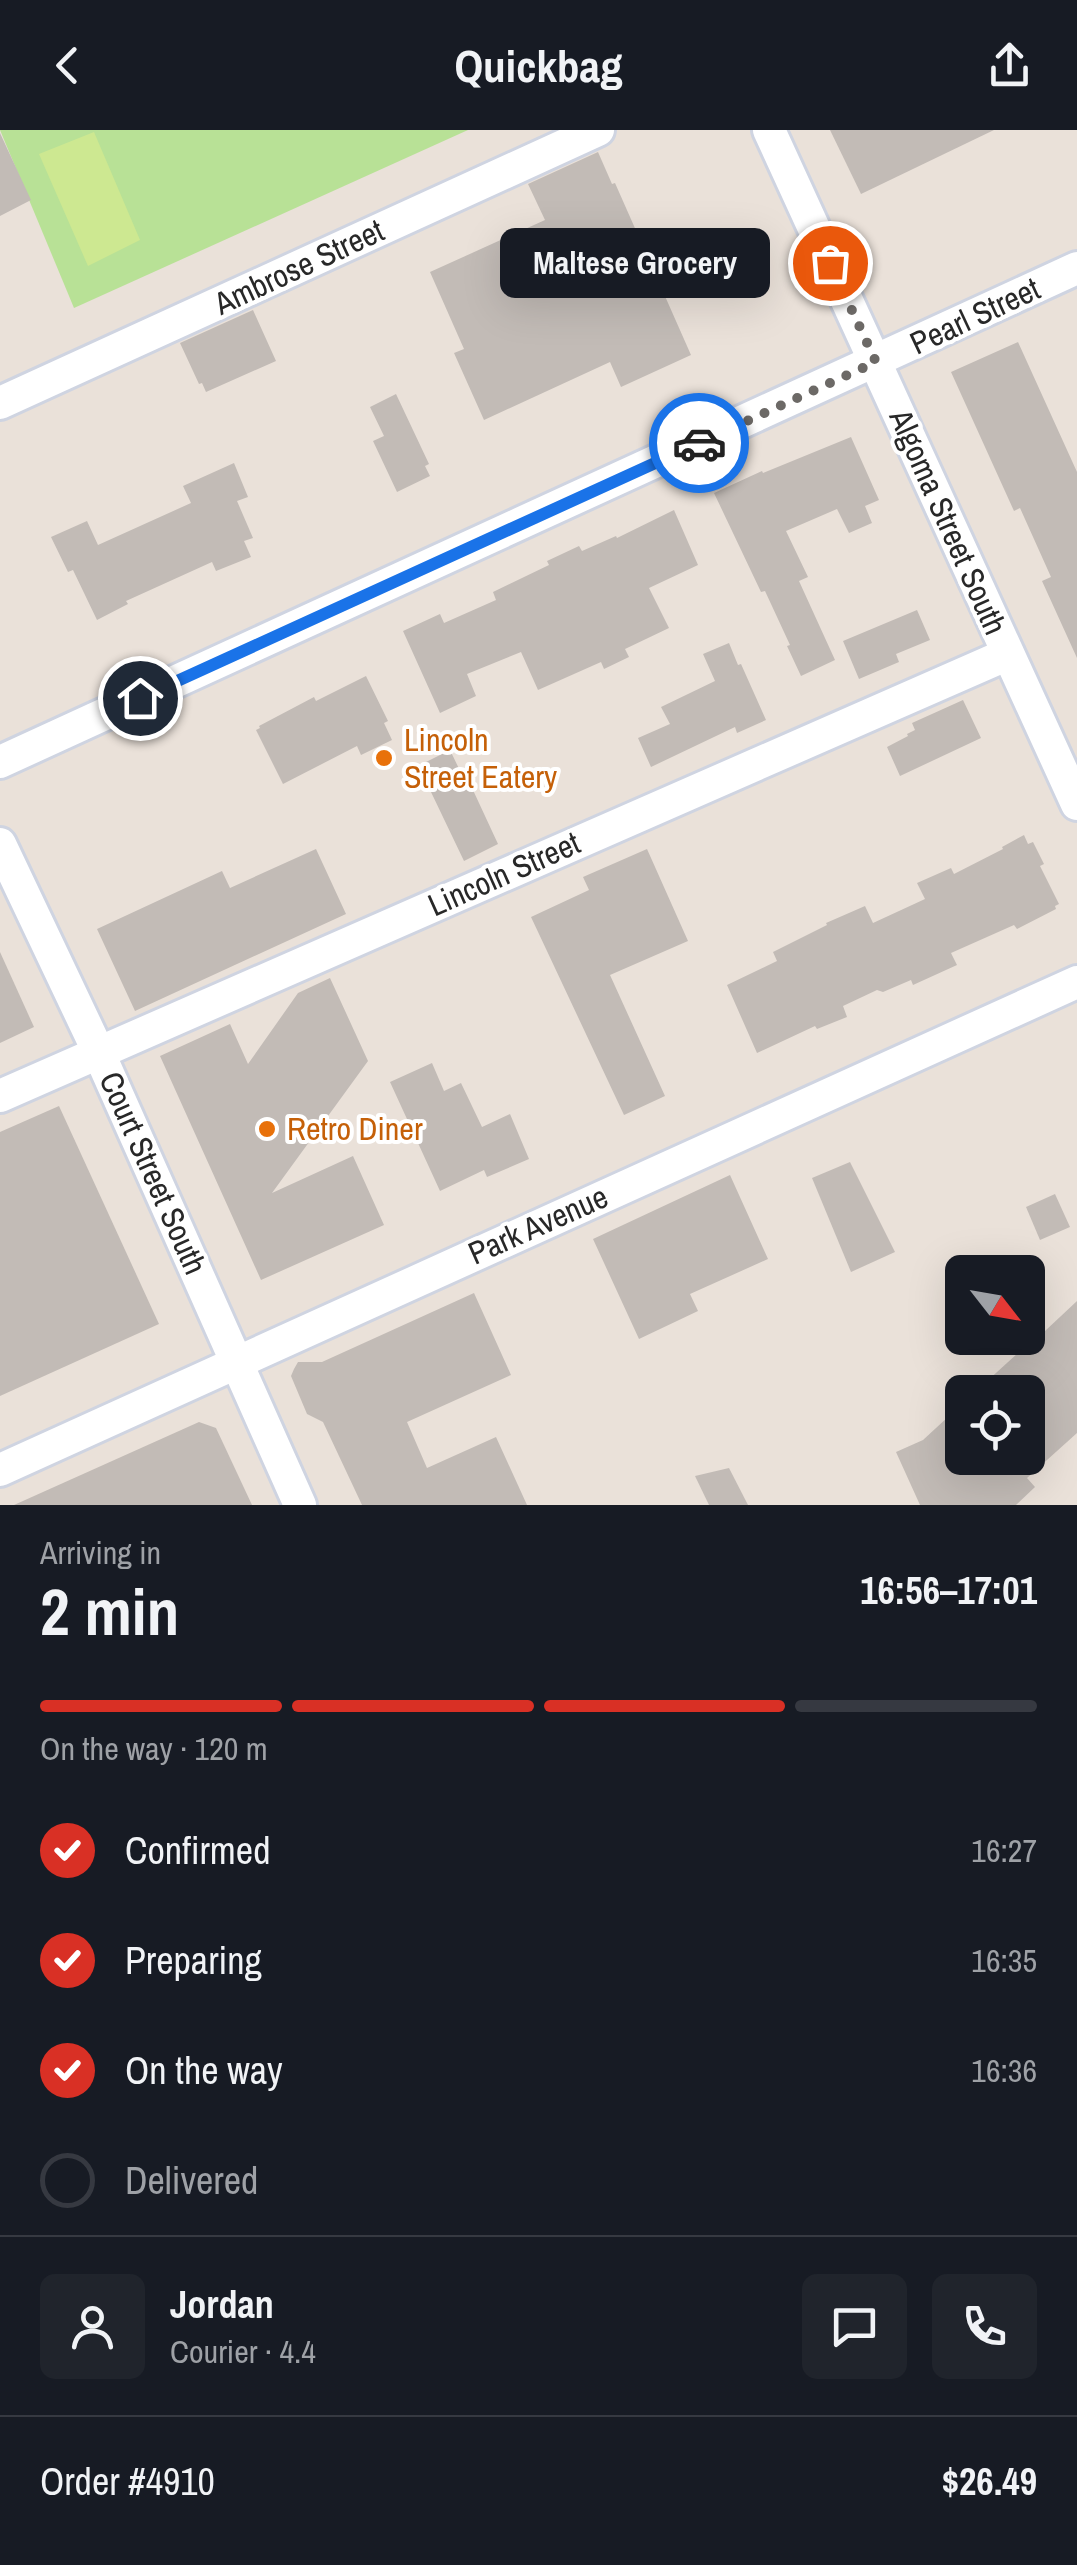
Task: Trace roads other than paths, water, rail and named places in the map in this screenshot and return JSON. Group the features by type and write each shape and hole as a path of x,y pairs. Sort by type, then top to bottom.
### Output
{"street":[{"name":"Ambrose Street","path":"0,404 598,130"},
{"name":"Algoma Street South","path":"770,130 1077,804"},
{"name":"Pearl Street","path":"0,762 1077,268"},
{"name":"Lincoln Street","path":"0,1096 1008,654"},
{"name":"Court Street South","path":"0,844 98,1052 300,1505"},
{"name":"Park Avenue","path":"0,1470 1077,982"}],"place":[{"name":"Maltese Grocery","path":"830,263"},
{"name":"Lincoln Street Eatery","path":"384,758"},
{"name":"Retro Diner","path":"267,1129"}]}
